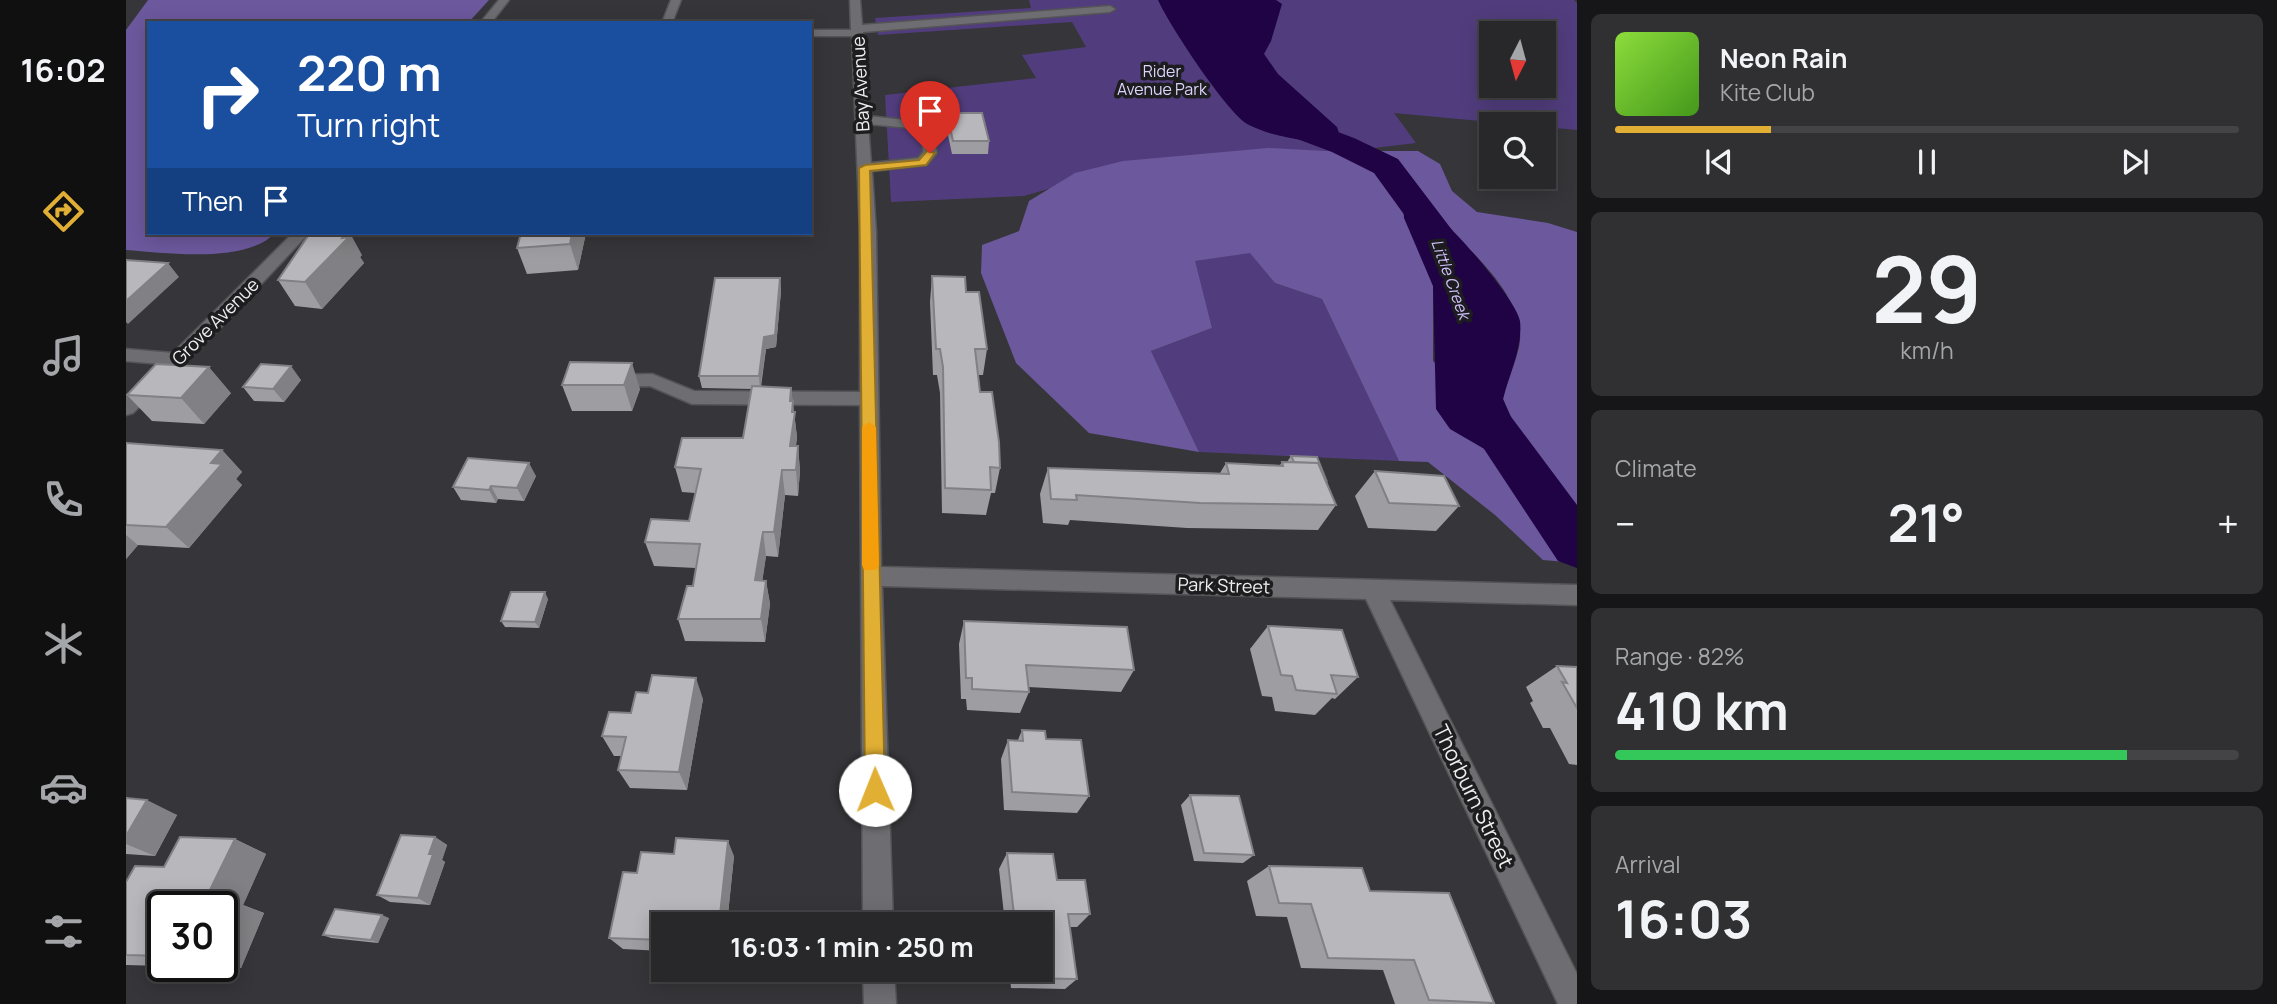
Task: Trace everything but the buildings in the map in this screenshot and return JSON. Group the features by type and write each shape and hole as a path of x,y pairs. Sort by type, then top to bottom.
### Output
{"street":[{"path":"487,21 504,0"},
{"path":"668,21 676,0"},
{"name":"Bay Avenue","path":"855,0 865,168 878,912"},
{"path":"812,33 1110,9"},
{"path":"862,119 928,126 930,153 922,162 865,168"},
{"name":"Grove Avenue","path":"126,408 300,235"},
{"path":"126,355 177,359"},
{"path":"592,382 652,380 692,397 869,399"},
{"name":"Park Street","path":"870,576 1577,595"},
{"name":"Thorburn Street","path":"1373,589 1575,1004"},
{"path":"879,982 880,1004"}],"green space":[{"name":"Rider Avenue Park","path":"1029,0 1574,0 1577,3 1577,130 1556,128 1556,112 1479,112 1479,121 1394,113 1416,143 1323,154 1130,165 1024,196 891,202 885,95 1036,78 1022,55 1086,47 1072,22 878,35 875,18 1031,8"},
{"path":"1250,252 1275,283 1322,299 1399,461 1199,452 1151,351 1212,328 1194,261"}],"shaded area":[{"path":"148,0 489,0 470,21 147,21 147,235 272,235 262,243 226,253 183,254 126,250 126,30"},
{"path":"1268,148 1418,151 1440,164 1452,191 1477,212 1548,223 1577,232 1577,563 1543,560 1495,515 1428,462 1399,461 1322,299 1275,283 1250,253 1195,261 1212,328 1151,351 1199,452 1089,433 1016,363 981,273 982,245 1019,231 1029,201 1075,173 1123,161","holes":["1433,213 1492,274 1515,310 1520,328 1519,347 1503,399 1530,460 1433,361"]}],"water":[{"path":"1158,0 1276,0 1282,4 1271,41 1264,54 1278,74 1337,127 1343,145 1271,133 1239,118 1199,67"},
{"path":"1403,202 1430,211 1442,220 1482,264 1516,311 1520,321 1519,341 1503,399 1530,461 1505,461 1450,429 1436,409 1433,286 1404,218"}],"waterway":[{"name":"Little Creek","path":"1223,0 1222,44 1287,124 1343,145 1386,166 1434,230 1448,269"},
{"name":"Little Creek","path":"1478,405 1577,546"}],"slow traffic":[{"path":"869,427 870,565"}],"route":[{"path":"875,790 865,168 922,162 930,153"}]}
